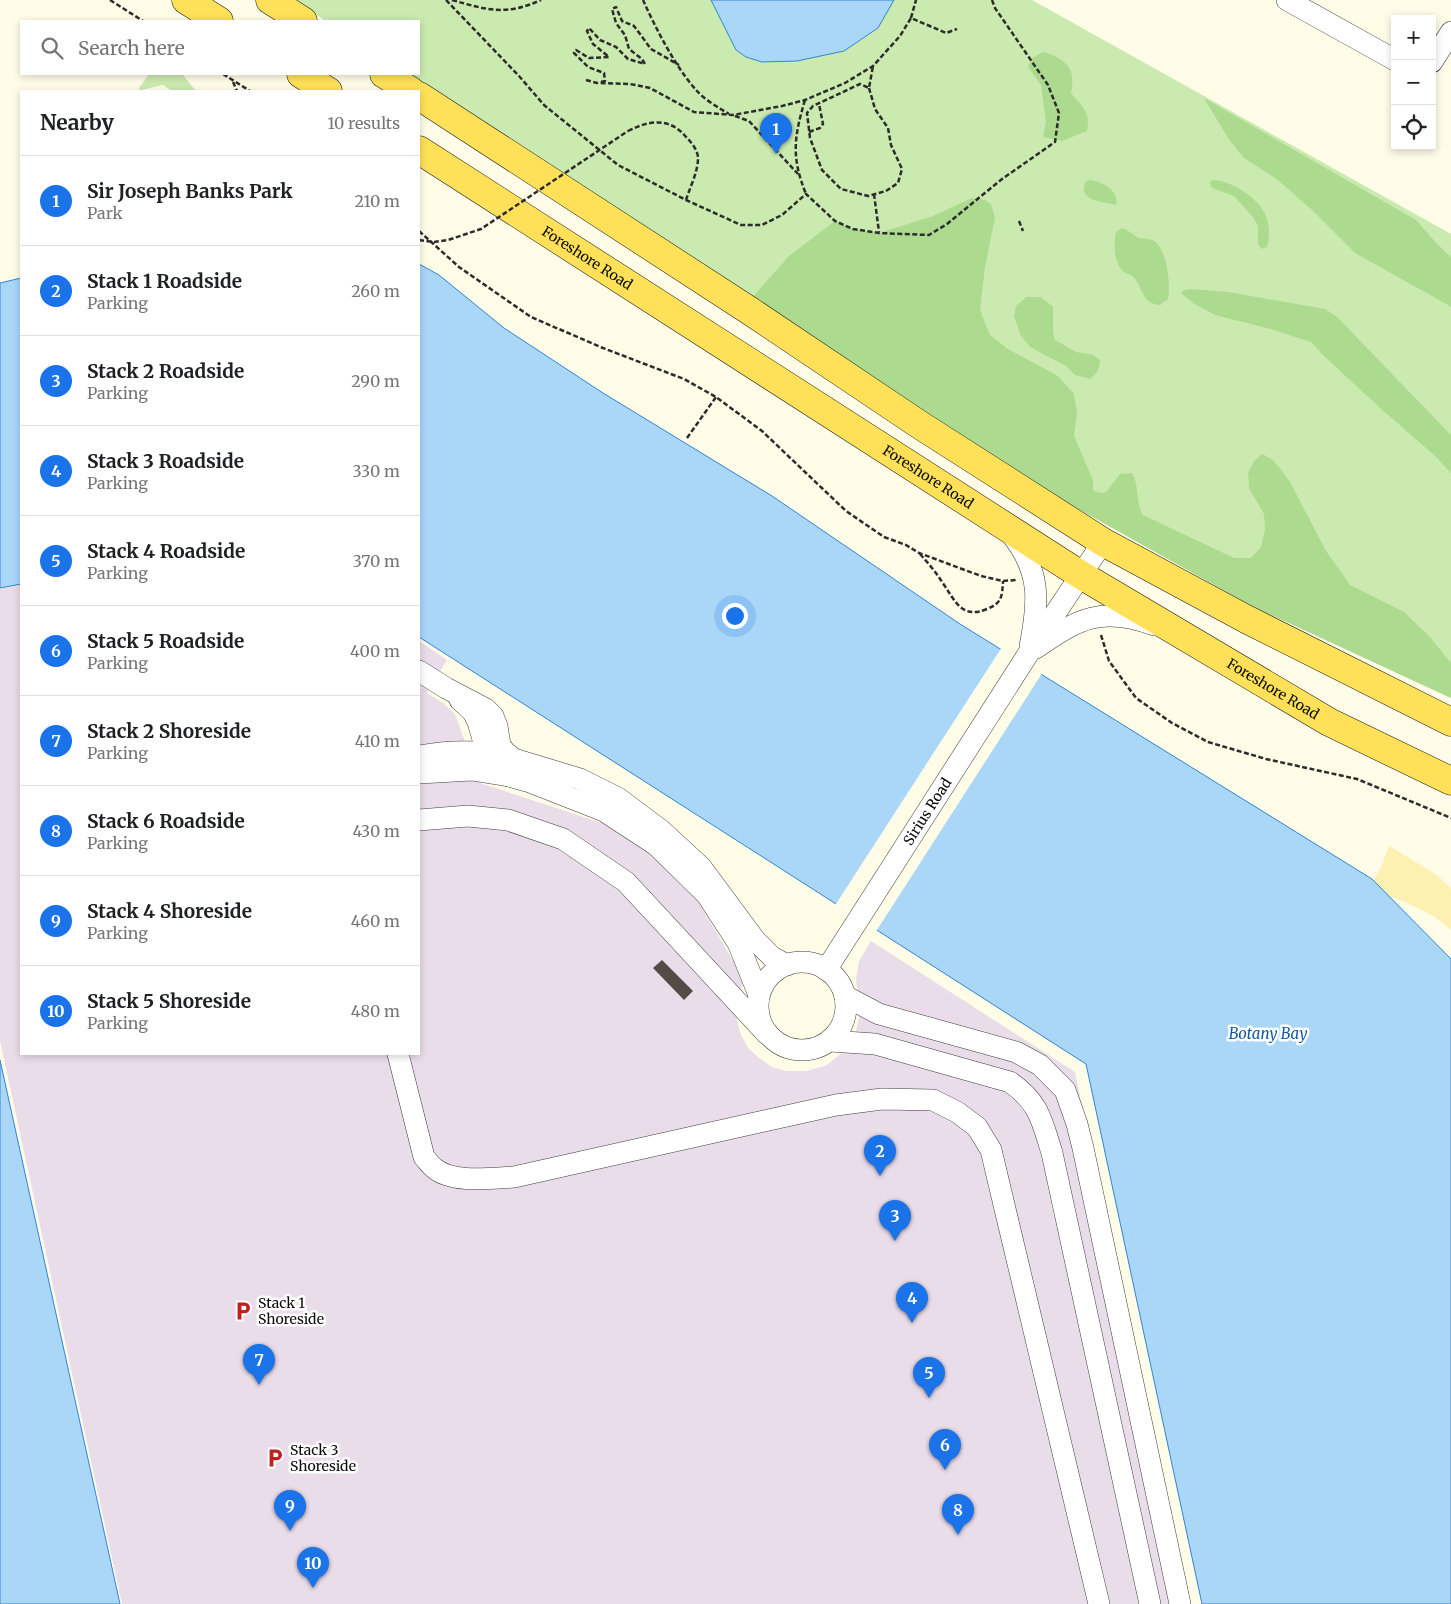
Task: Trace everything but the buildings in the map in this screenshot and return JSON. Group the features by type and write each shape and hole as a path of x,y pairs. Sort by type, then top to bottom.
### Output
{"main road":[{"path":"186,0 217,20"},
{"path":"270,0 301,20"},
{"path":"302,75 326,90"},
{"path":"386,75 409,90"},
{"path":"420,97 739,304 920,425 1103,542 1246,619 1451,722"},
{"name":"Foreshore Road","path":"420,151 1081,575 1329,722 1451,781"}],"street":[{"path":"1286,0 1391,58"},
{"path":"1433,60 1451,32"},
{"name":"Sirius Road","path":"1005,526 1024,550 1032,567 1035,582 1034,624 1028,654"},
{"name":"Sirius Road","path":"826,970 1028,654 1103,542"},
{"name":"Sirius Road","path":"1028,654 1087,618 1106,614 1146,622 1184,636"},
{"path":"420,672 486,709 493,716 497,726 500,745 511,767"},
{"path":"446,688 473,712 478,722 487,753"},
{"path":"420,756 487,753 511,767 530,782 604,811 656,845 706,895 738,943 759,995"},
{"path":"420,773 511,767 580,779 618,798 662,831 701,867 755,940 772,958 787,965"},
{"path":"420,820 468,816 508,820 563,839 626,882 767,1034 778,1043 790,1049 818,1048 830,1041 838,1032 844,1021 846,1009 845,996 835,977 814,964 800,962 787,965 774,972 765,982 759,995 760,1022 767,1034"},
{"path":"845,996 878,1014 1016,1052 1040,1065 1065,1090 1083,1148 1180,1604"},
{"path":"830,1041 875,1044 1010,1082 1025,1092 1034,1105 1044,1126 1052,1153 1150,1604"},
{"path":"398,1055 424,1157 435,1170 453,1177 477,1179 514,1177 836,1105 882,1099 933,1100 958,1112 977,1127 991,1150 1099,1604"}],"path":[{"path":"110,0 141,20"},
{"path":"446,0 544,104 618,164 686,200 741,226 762,226 782,215 806,194"},
{"path":"452,0 490,10 522,8 541,0"},
{"path":"643,0 657,30 698,92 733,115 749,121 798,174"},
{"path":"586,80 650,88 694,112 733,115 782,106 805,100 845,83 873,66 900,36 911,18 916,0"},
{"path":"805,100 796,130 798,174 806,194 835,221 853,229 879,233 929,234 948,224 1002,179 1055,142 1060,113 1048,85 995,8 992,0"},
{"path":"597,82 605,80 604,73 588,67 574,53 576,50 590,58 609,56 593,44 587,31 589,28 600,40 616,46 628,59 645,64 642,59 629,49 625,35 616,23 612,9 616,7 622,21 634,26 651,50 679,65"},
{"path":"911,18 946,33 957,29"},
{"path":"869,88 860,84 818,103 807,113 808,132 822,170 841,188 868,196 886,191 898,183 902,169 891,145 888,128 875,109 869,88 873,66"},
{"path":"225,75 248,90"},
{"path":"233,80 237,90"},
{"path":"808,132 820,128 823,124 818,103"},
{"path":"420,240 434,242 448,240 481,229 639,125 662,122 673,125 684,133 692,144 698,157 694,178 686,200"},
{"path":"874,194 879,233"},
{"path":"1019,221 1023,231"},
{"path":"420,232 459,267 531,317 602,348 684,379 716,397 762,431 846,511 884,537 919,553 981,576 1003,581 1002,595 998,604 985,610 970,613 959,607 943,582 919,553"},
{"path":"686,438 716,397"},
{"path":"1100,631 1109,660 1136,698 1172,723 1208,742 1266,759 1357,779 1451,818"}],"shaded area":[{"path":"20,584 20,1055 420,1055 420,642 447,660 427,693 443,703 455,714 465,742 481,766 480,783 608,825 650,853 696,898 744,979 737,1005 737,1020 741,1035 748,1048 772,1067 786,1071 807,1071 827,1065 845,1050 856,1031 860,1014 856,979 859,961 871,941 1075,1072 1186,1604 122,1604 0,1041 0,589"}],"green space":[{"path":"294,0 1032,0 1451,234 1451,698 1252,606 1014,473 407,75 420,75 420,20 324,20"},
{"path":"1043,52 1057,57 1071,71 1071,93 1087,114 1087,131 1062,141 1043,137 1046,122 1041,85 1028,67 1032,58"},
{"path":"148,75 183,75 195,90 170,90 163,85 140,90 139,88"},
{"path":"1204,98 1416,220 1451,257 1451,308 1355,253 1313,211 1278,180 1244,158 1228,138"},
{"path":"1091,180 1105,185 1113,191 1117,200 1116,205 1088,197 1084,188 1086,181"},
{"path":"1212,180 1234,186 1255,200 1260,206 1266,216 1268,225 1269,239 1267,247 1261,249 1258,244 1258,226 1253,217 1234,196 1212,188 1210,183"},
{"path":"972,198 985,200 991,204 995,218 985,267 980,310 990,335 1008,349 1058,376 1074,394 1077,413 1074,436 1093,480 1093,491 1103,493 1107,491 1120,474 1132,473 1143,515 1234,558 1251,558 1261,547 1265,529 1264,514 1249,488 1248,473 1254,461 1262,454 1273,460 1289,480 1326,551 1350,585 1404,612 1429,636 1451,663 1451,698 1252,606 1014,473 749,301 789,256 835,221 853,229 879,233 933,216"},
{"path":"1122,228 1139,238 1154,241 1162,251 1167,268 1169,293 1168,299 1160,305 1150,302 1144,296 1134,277 1123,271 1117,262 1115,252 1116,232"},
{"path":"1190,289 1228,292 1325,309 1337,317 1451,435 1451,473 1434,455 1379,407 1311,342 1271,329 1215,315 1193,303 1182,294 1182,291"},
{"path":"1026,297 1041,297 1053,307 1053,332 1055,340 1076,352 1093,355 1100,360 1098,371 1090,379 1075,375 1066,366 1030,347 1020,334 1014,316 1016,306"}],"sand":[{"path":"1389,846 1437,875 1451,889 1451,930 1423,910 1365,887 1377,875"}],"water":[{"path":"711,0 894,0 878,28 844,51 797,61 762,62 746,57 736,50"},
{"name":"Botany Bay","path":"420,265 439,275 504,328 603,393 772,496 960,624 1372,879 1451,959 1451,1604 1202,1604 1086,1064 420,638"},
{"path":"20,278 20,584 0,588 0,283"},
{"path":"0,1060 120,1604 0,1604"}],"pier":[{"path":"1002,647 1043,672 875,933 834,907"}],"place":[{"name":"Sir Joseph Banks Park","path":"776,154"},
{"name":"Stack 1 Roadside","path":"880,1176"},
{"name":"Stack 2 Roadside","path":"895,1241"},
{"name":"Stack 1 Shoreside","path":"243,1311"},
{"name":"Stack 3 Roadside","path":"912,1323"},
{"name":"Stack 2 Shoreside","path":"259,1385"},
{"name":"Stack 4 Roadside","path":"929,1398"},
{"name":"Stack 3 Shoreside","path":"275,1458"},
{"name":"Stack 5 Roadside","path":"945,1470"},
{"name":"Stack 4 Shoreside","path":"290,1531"},
{"name":"Stack 6 Roadside","path":"958,1535"},
{"name":"Stack 5 Shoreside","path":"313,1588"}]}
